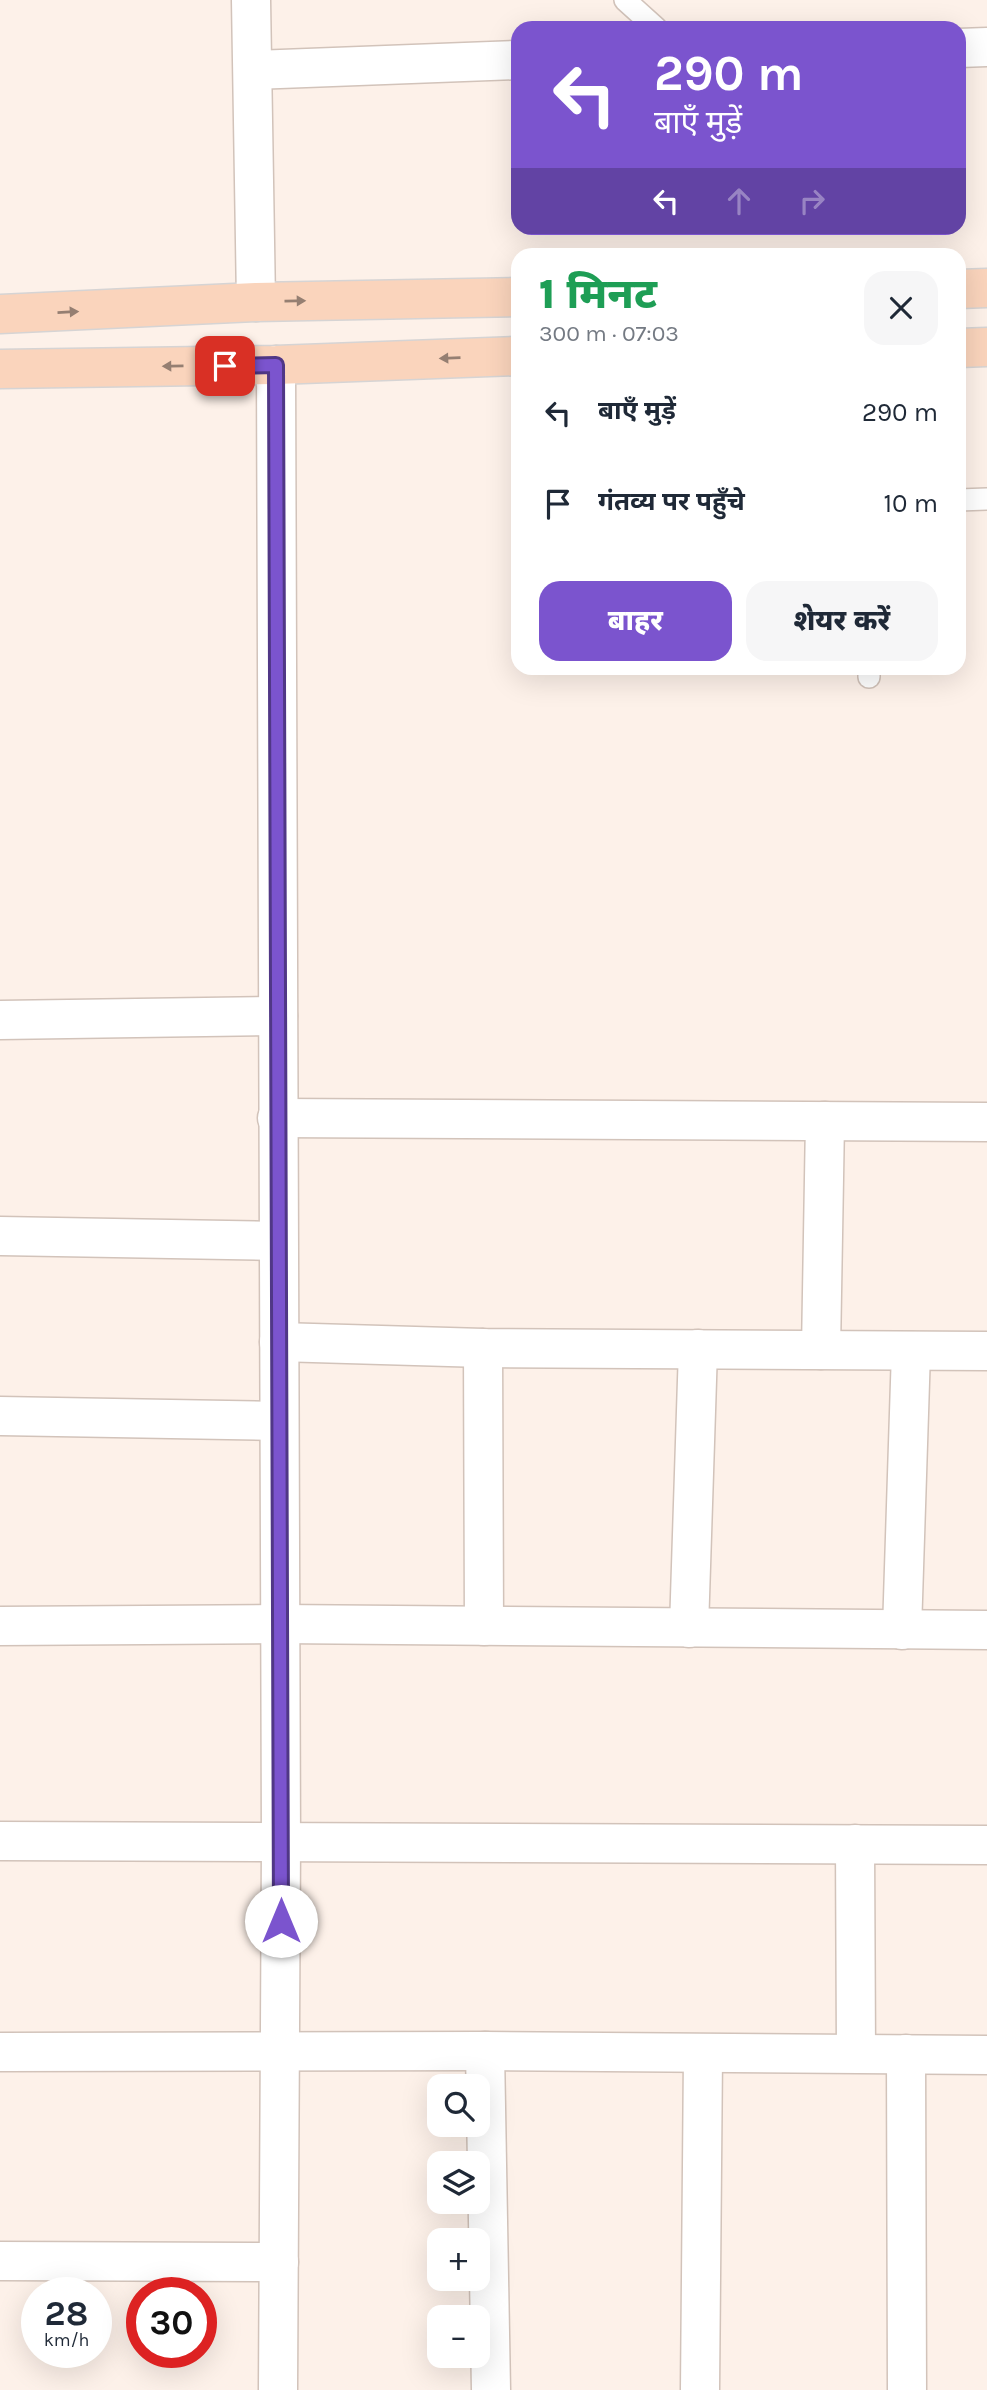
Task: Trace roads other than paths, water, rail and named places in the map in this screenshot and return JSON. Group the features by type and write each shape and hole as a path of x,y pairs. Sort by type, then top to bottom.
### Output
{"main road":[{"path":"966,289 987,288"},
{"path":"0,314 256,302 511,297"},
{"path":"966,348 987,347"},
{"path":"0,369 276,365 511,356"}],"street":[{"path":"251,0 256,302"},
{"path":"966,48 987,47"},
{"path":"253,70 511,60"},
{"path":"276,365 281,1844 278,2390"},
{"path":"0,1020 278,1016"},
{"path":"277,1118 987,1122"},
{"path":"821,1350 825,1121"},
{"path":"0,1236 278,1241"},
{"path":"279,1342 483,1348 987,1351"},
{"path":"483,1348 484,1626"},
{"path":"689,1628 698,1349"},
{"path":"902,1630 911,1351"},
{"path":"0,1416 279,1421"},
{"path":"0,1626 280,1624 987,1630"},
{"path":"0,1841 987,1845"},
{"path":"855,1844 856,2052"},
{"path":"0,2052 279,2050 987,2055"},
{"path":"485,2051 491,2390"},
{"path":"701,2390 703,2054"},
{"path":"906,2054 907,2390"},
{"path":"0,2261 279,2262"}],"lane":[{"path":"625,0 648,21"},
{"path":"966,500 987,499"}]}
